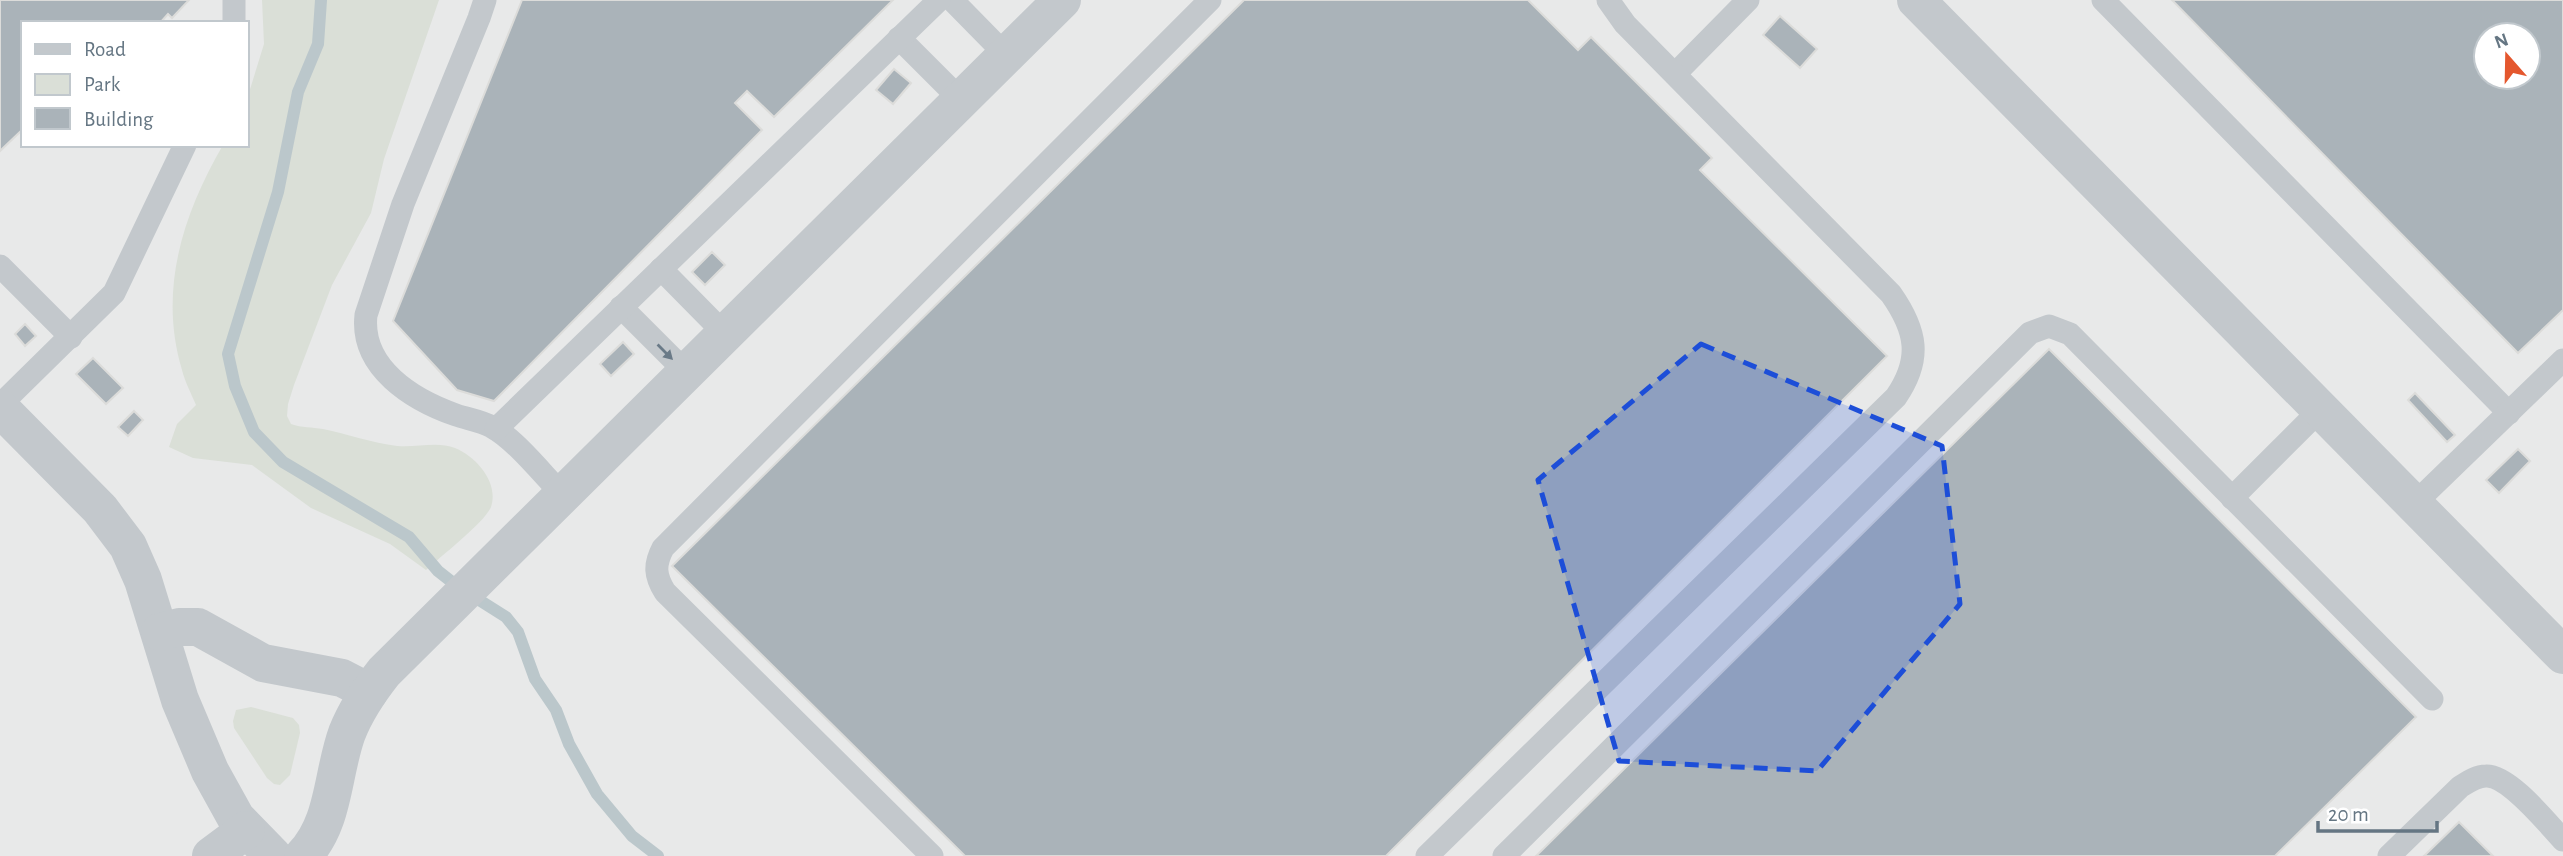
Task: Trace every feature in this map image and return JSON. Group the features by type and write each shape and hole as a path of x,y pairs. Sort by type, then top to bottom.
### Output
{"street":[{"path":"303,856 322,830 348,732 369,692 384,672 1062,0"},
{"path":"1916,0 2563,655"},
{"path":"0,407 100,509 116,528 137,563 180,700 200,747 226,803 259,843 211,856"},
{"path":"160,632 179,627 198,627 262,663 342,678 369,692"}],"lane":[{"path":"234,0 234,21"},
{"path":"485,0 403,204 365,324 374,357 393,380 434,406 496,429 563,495"},
{"path":"496,429 939,0"},
{"path":"952,0 1006,55"},
{"path":"932,856 665,592 658,582 657,560 663,548 1210,0"},
{"path":"1427,856 1896,397 1908,379 1913,364 1910,328 1891,294 1625,24 1608,0"},
{"path":"1675,74 1748,0"},
{"path":"2103,0 2509,413"},
{"path":"899,38 961,100"},
{"path":"0,407 114,293 184,147"},
{"path":"0,266 71,337"},
{"path":"661,269 725,334"},
{"path":"621,307 686,372"},
{"path":"1504,856 2030,333 2049,326 2070,334 2432,699"},
{"path":"2414,504 2563,360"},
{"path":"2232,498 2321,410"},
{"path":"2389,856 2460,787 2473,779 2486,776 2500,778 2510,786 2563,840"}],"highlighted area":[{"path":"1701,344 1942,446 1960,604 1817,771 1619,761 1538,480"}],"shaded area":[{"path":"0,0 2563,0 2563,856 0,856"}],"green space":[{"path":"262,0 439,0 384,159 371,213 332,285 294,385 287,416 291,424 388,445 448,446 463,452 478,464 492,489 491,507 471,530 426,570 390,544 311,508 252,465 193,458 169,447 177,424 196,405 183,374 175,340 174,282 179,253 196,198 222,147 248,147 248,96 264,44"},
{"path":"251,707 293,718 299,725 300,733 290,775 280,785 267,778 234,728 236,710"}],"building":[{"path":"0,0 189,0 172,18 168,14 162,21 21,21 21,131 0,151"},
{"path":"522,0 893,0 774,117 747,91 735,103 762,130 494,401 457,390 393,321"},
{"path":"1244,0 1528,0 1578,50 1591,37 1712,158 1700,170 1887,356 1386,856 965,856 672,566"},
{"path":"2172,0 2563,0 2563,310 2518,353"},
{"path":"1780,16 1817,49 1800,68 1763,35"},
{"path":"894,69 911,83 893,104 876,90"},
{"path":"712,252 725,265 705,285 692,272"},
{"path":"25,324 36,336 25,346 15,334"},
{"path":"623,342 634,354 611,376 600,364"},
{"path":"2049,349 2416,717 2275,856 1536,856"},
{"path":"93,358 123,388 106,404 76,374"},
{"path":"2415,393 2455,435 2447,442 2408,400"},
{"path":"134,411 143,420 128,436 118,427"},
{"path":"2518,449 2530,461 2499,493 2486,480"},
{"path":"2459,822 2493,856 2424,856"}],"waterway":[{"path":"321,0 318,44 298,92 278,192 228,354 235,386 254,432 283,462 409,537 438,571 506,617 518,632 535,679 556,710 569,744 597,794 632,836 658,856"}]}
